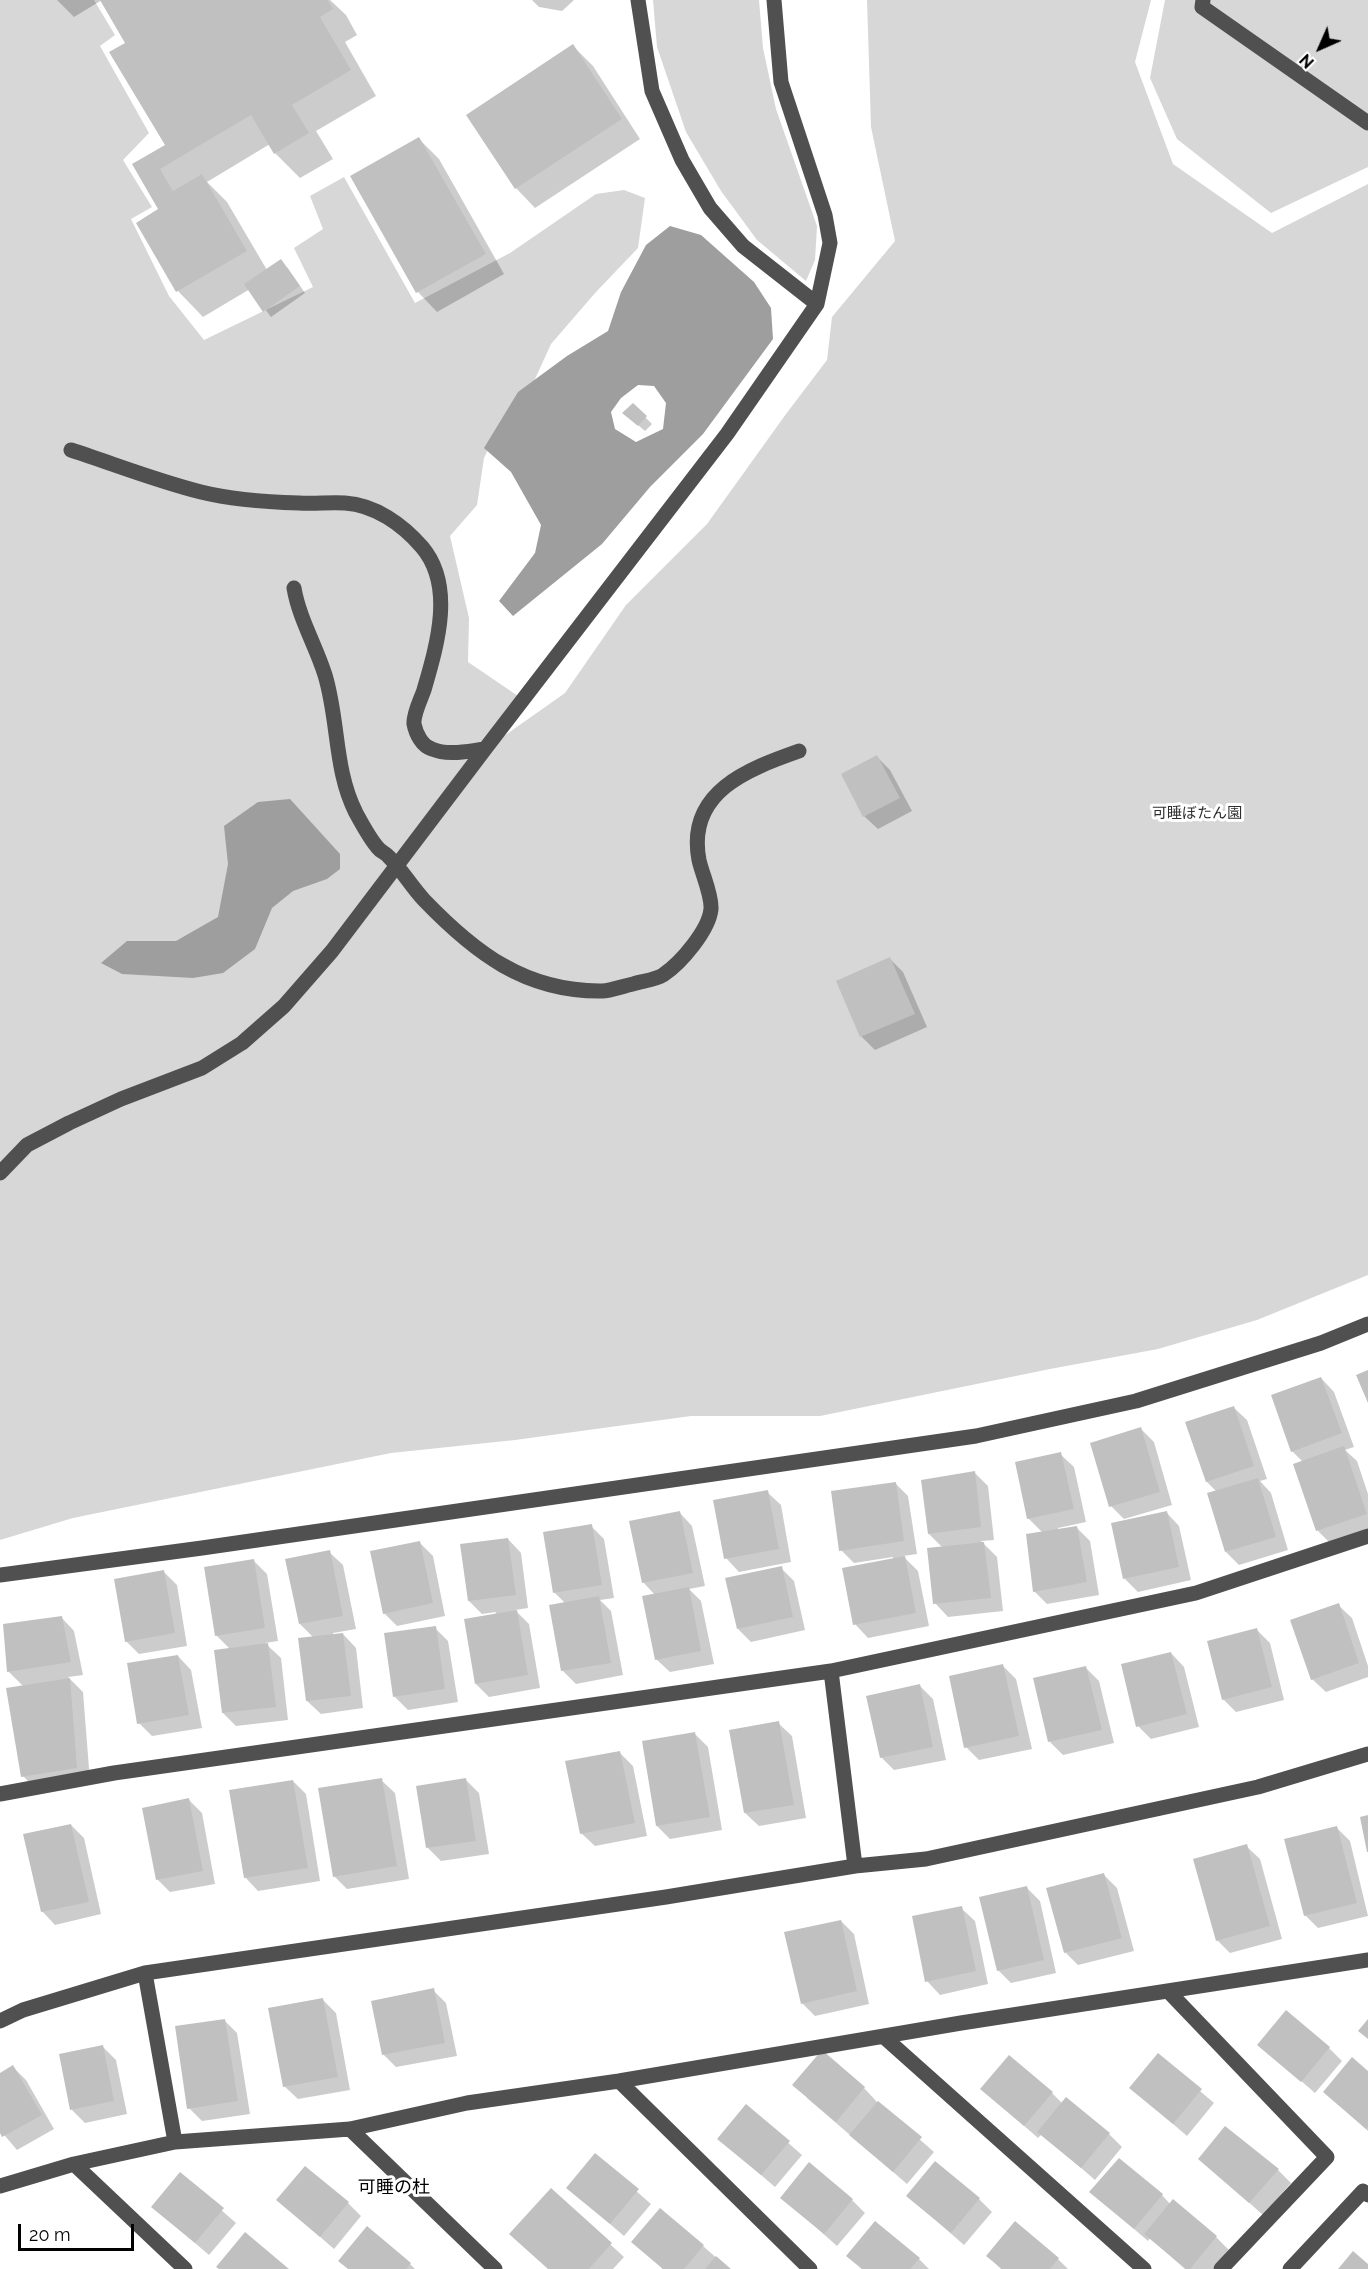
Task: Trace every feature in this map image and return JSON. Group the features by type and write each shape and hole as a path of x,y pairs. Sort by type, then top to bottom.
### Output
{"street":[{"path":"638,0 652,91 682,160 710,208 743,246 817,304"},
{"path":"0,1173 27,1145 48,1134 122,1099 201,1068 242,1043 284,1006 332,951 727,434 817,304 830,243 825,214 781,82 774,0"},
{"path":"1203,0 1202,7 1368,123"},
{"path":"71,450 200,492 246,500 347,503 378,511 399,525 421,546 433,564 439,579 440,614 435,653 414,723 419,739 430,749 449,753 485,749"},
{"path":"294,588 326,677 338,759 346,789 356,813 379,849 389,857 424,899 472,944 506,969 544,985 603,992 663,975 692,948 704,928 711,908 699,860 697,840 700,816 710,801 731,782 759,765 799,751"},
{"path":"0,1575 976,1436 1136,1401 1321,1343 1368,1324"},
{"path":"0,1794 125,1771 831,1671 1196,1593 1368,1536"},
{"path":"831,1671 855,1866"},
{"path":"0,2021 23,2010 145,1973 666,1897 855,1866 926,1859 1258,1787 1368,1754"},
{"path":"0,2186 74,2164 174,2142 350,2128 467,2103 619,2081 1368,1960"},
{"path":"145,1973 174,2142"},
{"path":"1169,1992 1327,2157 1221,2269"},
{"path":"884,2037 1144,2269"},
{"path":"619,2081 810,2269"},
{"path":"350,2128 495,2269"},
{"path":"74,2164 185,2269"},
{"path":"1290,2269 1363,2191 1368,2195"}],"green space":[{"name":"可睡ぼたん園","path":"0,0 94,0 115,35 100,46 149,133 123,160 152,207 131,219 169,296 204,340 313,287 294,248 323,229 310,196 344,177 415,303 510,253 596,194 624,190 645,198 638,248 551,344 519,414 490,445 484,458 477,505 450,536 469,618 468,662 518,696 487,748 565,693 626,605 707,524 827,360 832,317 895,241 871,127 867,0 1151,0 1135,62 1173,164 1272,233 1368,184 1368,1275 1257,1320 1158,1349 820,1416 691,1416 515,1440 391,1453 73,1518 0,1540"},
{"path":"653,0 759,0 763,48 776,109 817,226 815,260 806,281 757,240 721,191 686,132 657,47"},
{"path":"1165,0 1368,0 1368,167 1271,213 1177,139 1150,78"}],"shaded area":[{"path":"670,226 701,235 754,282 771,308 773,339 703,434 650,487 602,544 513,616 499,601 535,553 541,525 511,472 484,448 518,392 567,356 608,331 621,292 646,245","holes":["638,385 654,386 666,403 663,429 636,442 615,429 611,412 621,398"]},
{"path":"290,799 340,854 340,869 327,879 293,891 272,908 255,949 223,973 193,978 122,974 101,963 127,941 176,941 218,917 228,864 224,826 258,802"}],"building":[{"path":"100,0 328,0 333,9 320,17 351,70 292,105 309,133 274,154 251,115 160,169 173,191 202,174 247,251 176,292 136,223 158,209 132,164 165,145 109,52 125,43"},
{"path":"573,44 622,119 515,189 466,115"},
{"path":"419,137 486,254 416,293 350,176"},
{"path":"281,259 300,286 263,312 244,284"},
{"path":"633,403 647,416 638,426 622,413"},
{"path":"877,755 900,798 863,817 841,774"},
{"path":"890,957 915,1014 860,1037 836,981"},
{"path":"1368,1370 1368,1403 1356,1375"},
{"path":"1321,1377 1342,1433 1291,1452 1271,1395"},
{"path":"1234,1406 1254,1466 1206,1482 1185,1422"},
{"path":"1141,1427 1160,1492 1109,1507 1090,1443"},
{"path":"1344,1446 1367,1514 1316,1531 1293,1464"},
{"path":"1061,1452 1074,1509 1027,1519 1015,1462"},
{"path":"975,1471 981,1527 928,1534 921,1480"},
{"path":"1258,1478 1276,1537 1225,1552 1207,1493"},
{"path":"896,1482 904,1541 839,1551 831,1491"},
{"path":"768,1490 779,1549 724,1559 713,1500"},
{"path":"680,1511 693,1573 642,1583 629,1521"},
{"path":"1167,1511 1179,1567 1123,1579 1111,1523"},
{"path":"592,1524 602,1585 553,1593 543,1532"},
{"path":"1077,1526 1087,1582 1033,1592 1026,1534"},
{"path":"508,1538 516,1595 468,1601 460,1544"},
{"path":"420,1541 433,1603 383,1614 370,1551"},
{"path":"984,1542 991,1598 933,1604 927,1548"},
{"path":"330,1550 343,1616 299,1624 285,1559"},
{"path":"905,1556 916,1613 853,1625 842,1568"},
{"path":"254,1559 265,1628 215,1636 204,1567"},
{"path":"782,1566 793,1617 737,1629 725,1578"},
{"path":"164,1570 175,1633 125,1642 114,1579"},
{"path":"689,1587 701,1651 655,1660 642,1596"},
{"path":"599,1596 611,1663 561,1671 549,1605"},
{"path":"1339,1603 1359,1663 1311,1680 1290,1620"},
{"path":"517,1610 528,1675 475,1684 464,1619"},
{"path":"62,1616 71,1662 7,1672 3,1624"},
{"path":"436,1626 445,1689 393,1697 384,1633"},
{"path":"1257,1628 1272,1687 1222,1700 1207,1641"},
{"path":"343,1633 351,1696 306,1701 298,1638"},
{"path":"268,1643 276,1707 222,1713 214,1650"},
{"path":"1171,1652 1187,1714 1136,1727 1121,1664"},
{"path":"178,1655 189,1715 137,1724 127,1663"},
{"path":"1003,1664 1019,1736 964,1748 949,1676"},
{"path":"1086,1666 1102,1730 1048,1742 1033,1678"},
{"path":"70,1678 77,1768 21,1777 6,1688"},
{"path":"920,1684 933,1747 880,1758 866,1696"},
{"path":"779,1721 794,1805 744,1813 729,1730"},
{"path":"695,1732 710,1817 656,1826 642,1741"},
{"path":"620,1751 635,1823 580,1834 565,1761"},
{"path":"382,1778 397,1866 333,1877 318,1788"},
{"path":"466,1778 476,1841 426,1848 416,1786"},
{"path":"293,1780 308,1868 244,1878 229,1790"},
{"path":"189,1798 203,1871 156,1880 142,1808"},
{"path":"1368,1815 1368,1852 1367,1852 1360,1817"},
{"path":"71,1824 89,1902 41,1912 23,1834"},
{"path":"1337,1826 1357,1903 1304,1916 1284,1839"},
{"path":"1247,1844 1270,1926 1216,1941 1193,1859"},
{"path":"1104,1873 1122,1938 1064,1953 1046,1888"},
{"path":"1027,1886 1044,1960 997,1971 979,1897"},
{"path":"962,1906 976,1971 925,1982 912,1916"},
{"path":"841,1920 857,1991 801,2004 784,1932"},
{"path":"434,1988 445,2043 382,2055 371,2001"},
{"path":"323,1998 338,2077 283,2087 268,2008"},
{"path":"1286,2010 1330,2047 1301,2082 1257,2045"},
{"path":"225,2019 238,2101 187,2109 175,2026"},
{"path":"1368,2019 1368,2039 1358,2031"},
{"path":"103,2045 114,2101 70,2110 59,2054"},
{"path":"822,2050 865,2087 836,2122 792,2085"},
{"path":"1158,2053 1202,2089 1173,2124 1129,2088"},
{"path":"1009,2055 1053,2092 1024,2126 980,2089"},
{"path":"1352,2057 1368,2071 1368,2127 1366,2129 1323,2092"},
{"path":"13,2065 42,2115 2,2137 0,2133 0,2073"},
{"path":"1066,2097 1110,2133 1081,2168 1037,2132"},
{"path":"878,2101 922,2137 893,2172 849,2135"},
{"path":"746,2104 790,2141 761,2175 717,2139"},
{"path":"1225,2126 1279,2169 1249,2203 1198,2159"},
{"path":"595,2153 639,2189 610,2224 566,2188"},
{"path":"1119,2158 1163,2194 1134,2229 1089,2192"},
{"path":"935,2161 980,2198 951,2233 906,2196"},
{"path":"809,2162 853,2199 824,2234 780,2198"},
{"path":"305,2166 349,2202 320,2237 276,2200"},
{"path":"180,2172 224,2208 195,2243 151,2207"},
{"path":"551,2188 612,2243 589,2269 548,2269 509,2234"},
{"path":"1173,2199 1217,2236 1190,2269 1186,2269 1144,2234"},
{"path":"660,2208 704,2245 684,2269 663,2269 631,2242"},
{"path":"875,2221 920,2258 910,2269 862,2269 846,2256"},
{"path":"1015,2221 1059,2258 1050,2269 1002,2269 986,2256"},
{"path":"367,2226 411,2263 406,2269 348,2269 338,2261"},
{"path":"245,2232 289,2269 219,2269 216,2267"},
{"path":"1353,2251 1368,2264 1368,2269 1338,2269"},
{"path":"716,2256 731,2269 705,2269"}],"district":[{"name":"可睡の杜","path":"394,2188"}]}
